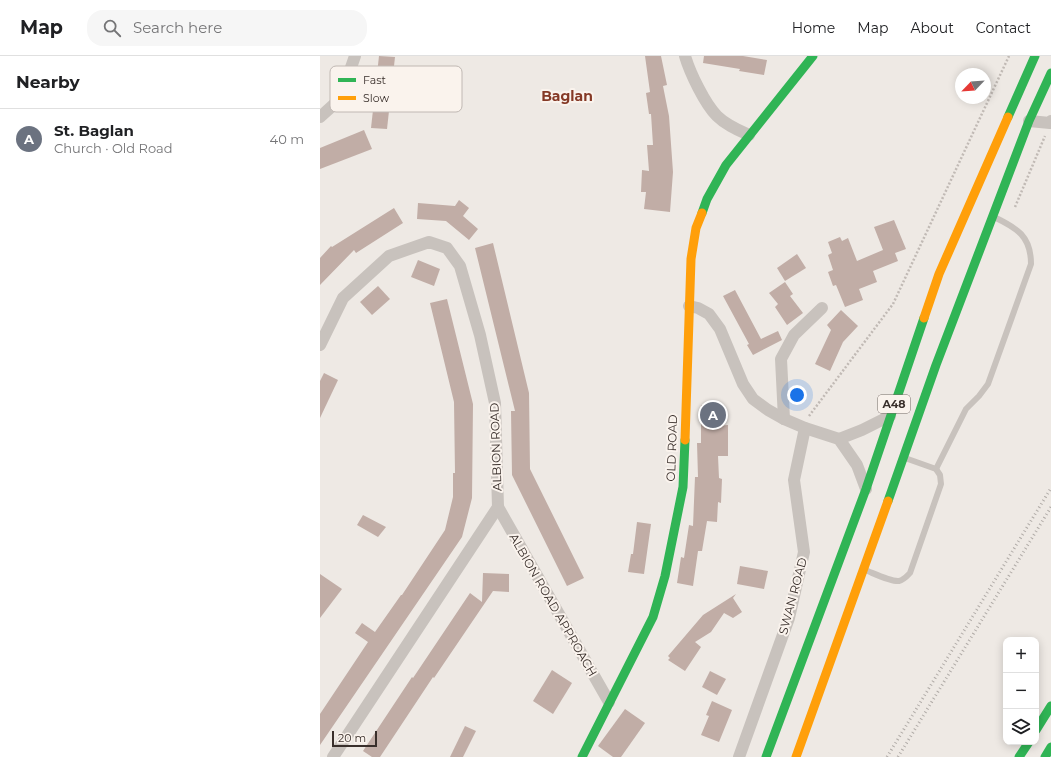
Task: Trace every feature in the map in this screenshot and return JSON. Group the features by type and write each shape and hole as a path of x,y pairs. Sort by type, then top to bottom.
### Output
{"main road":[{"name":"OLD ROAD","path":"582,757 653,617 665,576 683,487 691,259 696,228 707,199 726,165 813,56"},
{"name":"A48","path":"766,757 866,489 939,274 1035,56"},
{"name":"A48","path":"796,757 936,365 1030,121 1051,73"},
{"path":"1039,725 1051,706"},
{"path":"1020,757 1027,745"},
{"path":"1045,757 1051,747"}],"street":[{"path":"352,66 355,56"},
{"path":"685,56 705,100 717,116 727,124 749,135"},
{"path":"320,117 330,108"},
{"path":"1030,121 1051,122"},
{"name":"ALBION ROAD","path":"320,345 343,298 389,256 428,242 447,248 460,266 480,335 495,403 498,507 333,757"},
{"path":"689,306 698,308 710,314 720,329 743,384 753,399 784,419 805,428 839,439 857,465 866,489"},
{"path":"784,419 782,359 794,335 822,308"},
{"path":"839,439 862,430 890,416"},
{"name":"SWAN ROAD","path":"738,757 789,618 804,552 794,480 805,428"},
{"name":"ALBION ROAD APPROACH","path":"498,507 609,702"}],"lane":[{"path":"936,469 966,409 988,384 1031,264 1031,255 1027,242 1020,231 993,217"},
{"path":"864,569 892,580 899,581 910,573 941,484 940,475 936,469 904,457"}],"path":[{"path":"805,428 808,418 893,304 1009,56"}],"building":[{"path":"379,56 395,57 394,66 378,66"},
{"path":"645,56 661,56 667,85 663,86 669,116 673,172 670,212 644,209 646,192 641,192 642,170 649,171 647,145 653,145 651,114 649,114 646,93 650,92"},
{"path":"704,56 743,56 767,60 764,75 739,71 740,69 703,63"},
{"path":"373,112 389,112 387,129 371,128"},
{"path":"364,130 372,149 320,169 320,148"},
{"path":"459,200 469,208 463,216 478,229 469,240 446,221 417,219 418,203 455,206"},
{"path":"394,208 403,223 356,253 354,250 320,285 320,258 331,246 332,247"},
{"path":"894,220 906,249 895,253 898,261 873,271 877,282 859,289 863,300 845,307 836,285 833,286 828,272 833,270 828,255 832,253 828,242 840,237 842,241 848,238 857,261 883,250 874,227"},
{"path":"493,243 529,393 530,469 584,578 567,586 512,475 511,411 515,411 475,248"},
{"path":"797,254 806,268 785,281 777,268"},
{"path":"418,260 440,269 434,286 411,277"},
{"path":"785,282 793,294 790,296 803,313 787,325 775,307 778,304 769,293"},
{"path":"378,286 390,299 372,315 360,302"},
{"path":"735,290 761,339 778,331 782,340 753,355 747,345 749,344 723,296"},
{"path":"447,299 473,404 472,498 462,537 320,745 320,714 368,642 355,633 362,623 375,632 402,595 445,530 453,497 453,473 455,473 454,402 430,303"},
{"path":"841,310 858,326 843,342 830,371 815,364 831,330 827,325"},
{"path":"324,373 338,380 320,418 320,381"},
{"path":"701,405 717,405 717,426 728,425 728,456 718,456 719,478 722,479 721,503 718,502 717,522 707,521 702,551 698,551 693,586 677,583 681,557 684,558 689,525 693,526 695,477 698,477 697,443 701,443"},
{"path":"363,515 386,527 378,537 357,525"},
{"path":"637,522 651,524 644,574 628,572 631,554 633,554"},
{"path":"740,566 768,571 764,589 737,584"},
{"path":"483,573 509,574 509,592 493,591 434,678 433,677 380,757 372,757 363,751 470,593 482,602"},
{"path":"320,574 342,589 320,618"},
{"path":"736,594 733,598 742,612 733,618 724,613 711,632 695,642 701,647 685,671 668,660 670,658 668,656 703,615"},
{"path":"552,670 572,683 553,714 533,701"},
{"path":"710,671 726,679 717,695 702,687"},
{"path":"712,701 732,710 719,742 701,735 709,716 706,715"},
{"path":"625,709 645,723 621,757 613,757 598,746"},
{"path":"465,726 476,731 463,757 450,757"}],"railway":[{"path":"887,757 1051,488"},
{"path":"898,757 1051,507"}],"traffic: fast":[{"path":"702,213 707,199 726,165 813,56"},
{"path":"1008,117 1035,56"},
{"path":"888,501 936,365 1029,121 1051,73"},
{"path":"766,757 866,489 924,318"},
{"path":"582,757 653,617 665,576 683,487 685,440"},
{"path":"1039,725 1051,706"},
{"path":"1019,757 1027,745"},
{"path":"1045,757 1051,747"}],"traffic: slow":[{"path":"924,318 939,274 1008,117"},
{"path":"685,440 691,259 696,228 702,213"},
{"path":"796,757 888,501"}],"place":[{"name":"St. Baglan","path":"713,415"}],"district":[{"name":"Baglan","path":"567,96"}]}
